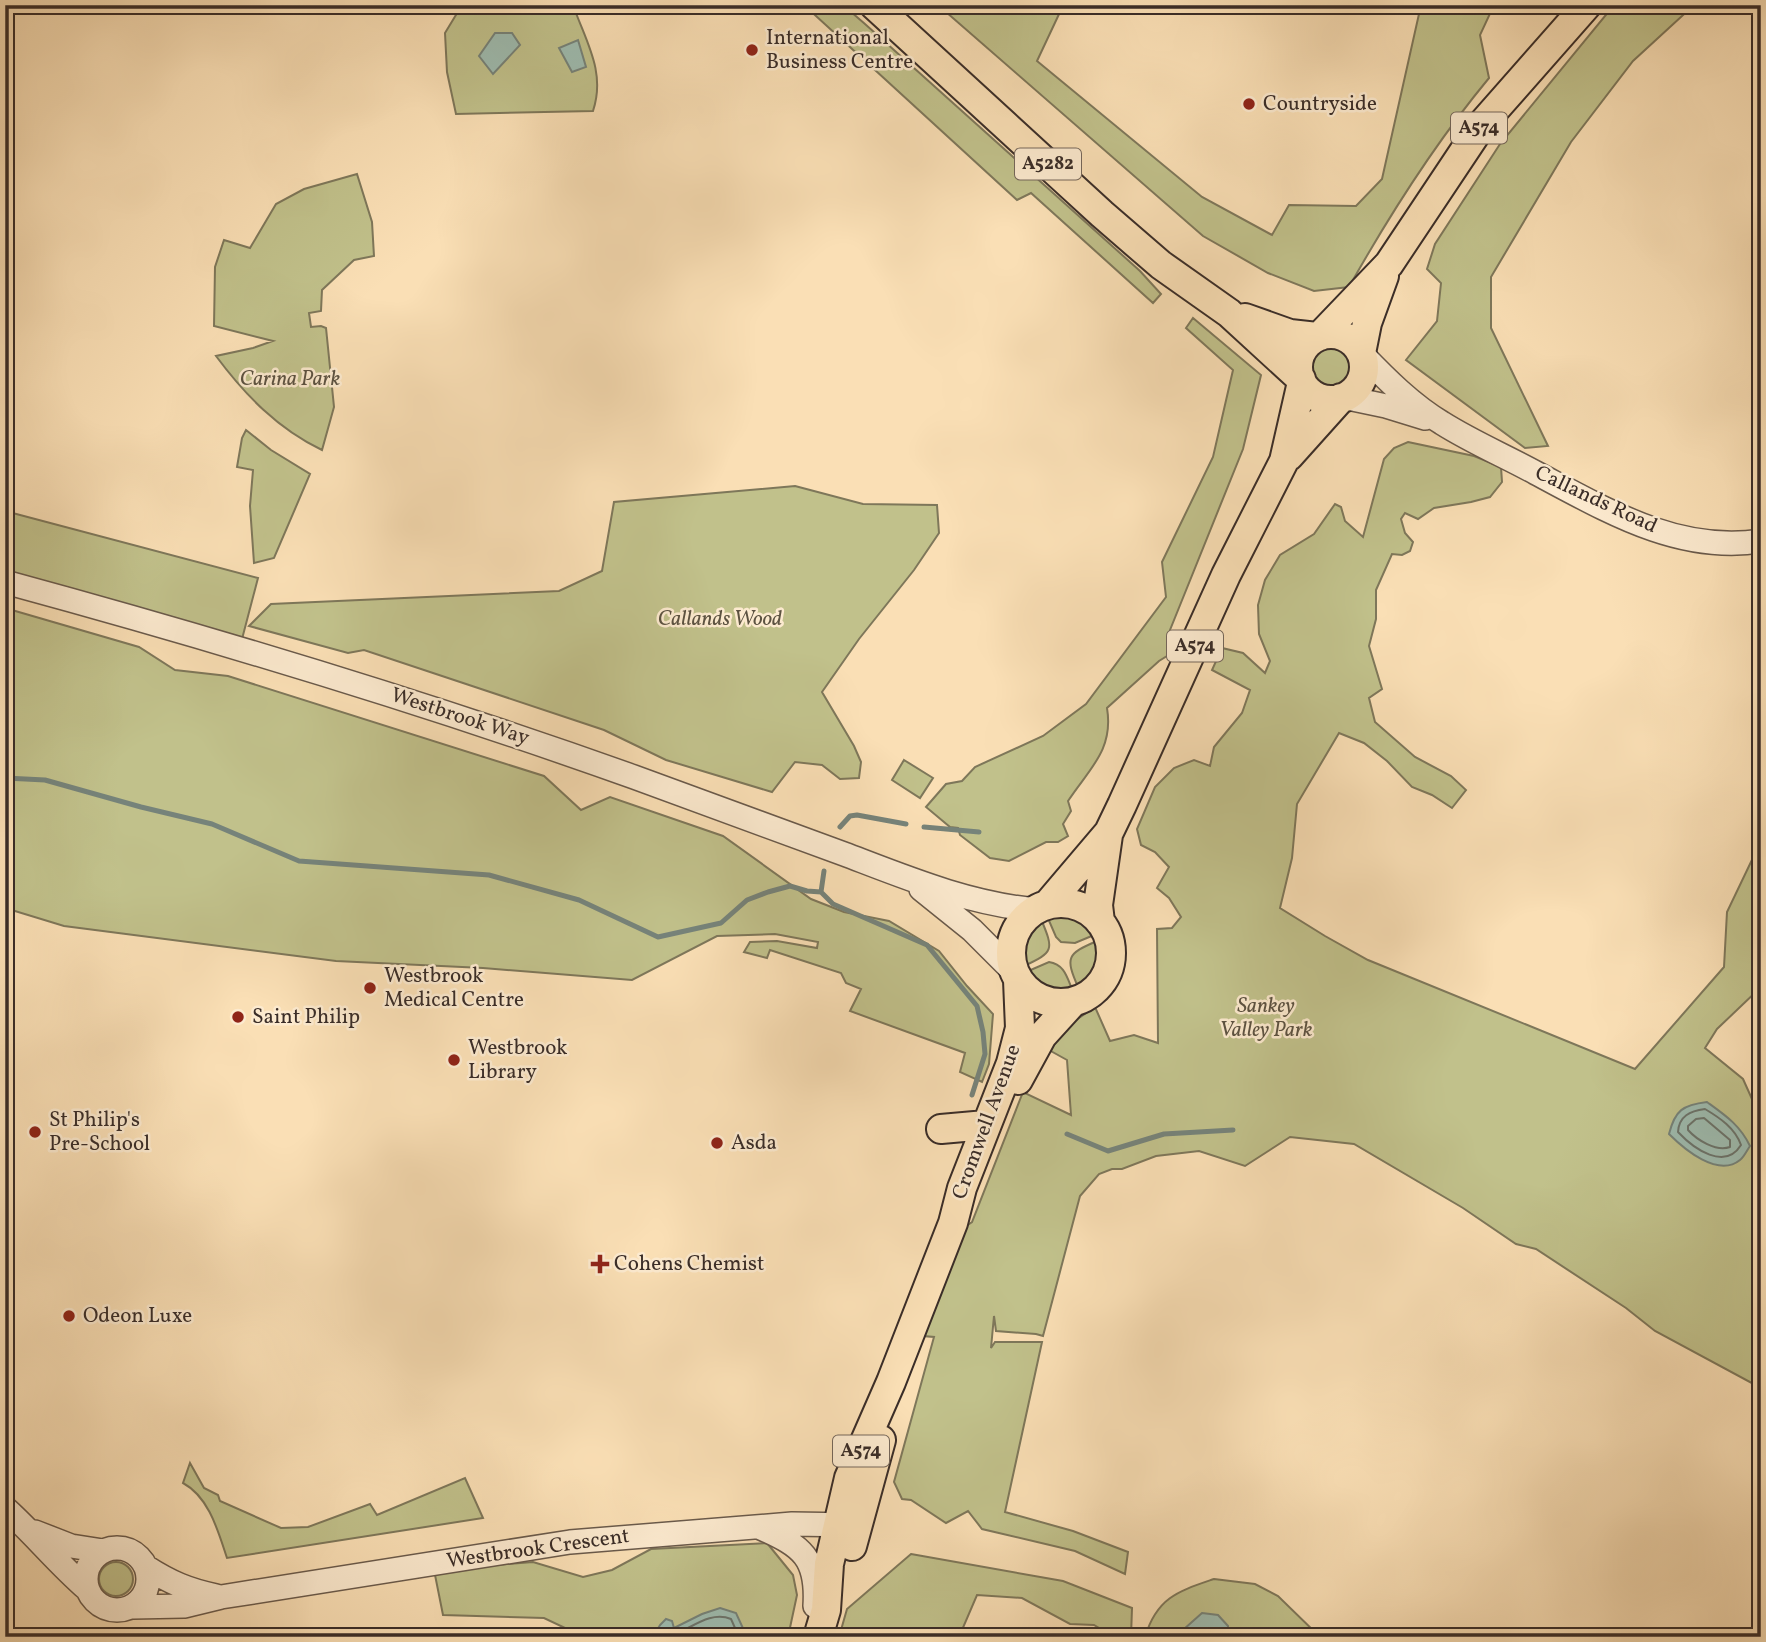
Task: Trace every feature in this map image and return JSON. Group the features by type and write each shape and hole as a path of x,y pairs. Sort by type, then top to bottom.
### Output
{"main road":[{"name":"A5282","path":"874,5 1112,223 1161,265 1229,313 1301,381"},
{"name":"A574","path":"1072,1003 1087,997 1098,988 1111,963 1112,948 1108,934 1100,922 1098,905 1109,832 1227,575 1284,461 1301,381 1299,360 1303,351 1389,264 1483,123 1587,5"},
{"name":"A574","path":"1284,461 1342,398 1359,384 1364,365 1361,354 1367,323 1389,264"},
{"name":"A5282","path":"1229,313 1290,334 1318,336"},
{"path":"1318,336 1339,335 1356,345 1361,354"},
{"path":"1301,381 1309,391 1319,397 1330,400 1342,398"},
{"name":"A574","path":"1017,976 1011,959 1017,930 1025,918 1042,907 1109,832"},
{"path":"1042,907 1062,903 1076,905 1090,912 1100,922"},
{"path":"1017,976 1028,991 1042,1000 1072,1003"},
{"name":"Cromwell Avenue","path":"819,1628 829,1564 847,1524 849,1478 891,1382 953,1223 962,1188 1016,1045 1021,1006 1017,976"},
{"name":"Cromwell Avenue","path":"953,1223 972,1192 1026,1064 1042,1036 1072,1003"},
{"path":"941,1129 986,1125"}],"street":[{"name":"Callands Road","path":"1361,354 1391,384 1441,423 1611,512 1675,536 1701,541 1761,541"},
{"name":"Callands Road","path":"1342,398 1386,406 1441,423"},
{"name":"Westbrook Way","path":"5,582 310,668 411,700 716,806 905,878 988,903 1042,907"},
{"name":"Westbrook Way","path":"905,878 953,913 1017,976"},
{"path":"5,1508 87,1589 93,1600 111,1611 133,1607 146,1594 146,1567 132,1551 114,1548 103,1551 71,1546 29,1529"},
{"name":"Westbrook Crescent","path":"133,1607 184,1606 221,1597 570,1542 759,1527 847,1524"},
{"path":"759,1527 793,1544 806,1555 812,1567 819,1628"},
{"path":"87,1589 90,1563 103,1551"},
{"name":"Westbrook Crescent","path":"146,1567 188,1590 221,1597"}],"green space":[{"path":"462,5 573,5 596,70 593,111 456,114 447,72 445,33"},
{"path":"804,5 843,5 1140,271 1161,294 1153,303 1031,193 1017,200"},
{"path":"938,5 1039,5 1060,12 1037,61 1202,197 1272,235 1289,205 1356,206 1382,179 1421,5 1494,5 1480,35 1489,78 1414,179 1349,287 1314,291 1268,273 1203,236"},
{"path":"1614,5 1694,5 1633,61 1571,142 1491,277 1491,328 1548,446 1525,448 1406,360 1437,321 1441,283 1427,269 1435,244 1500,144"},
{"name":"Carina Park","path":"357,174 372,222 374,256 354,260 322,290 321,311 309,313 311,327 326,328 334,407 322,450 291,432 263,410 216,356 273,341 214,326 215,267 224,240 250,248 276,204 304,189"},
{"path":"1193,318 1261,375 1243,449 1170,630 1175,651 1159,661 1107,708 1107,736 1103,747 1068,801 1071,811 1063,824 1068,836 1058,842 1046,842 1009,861 990,858 960,835 958,828 950,827 926,807 946,784 962,781 975,767 1043,736 1086,704 1166,597 1162,562 1213,457 1233,370 1186,328"},
{"path":"1332,345 1347,351 1353,366 1347,381 1332,387 1317,381 1311,366 1317,351"},
{"path":"246,430 271,450 310,474 274,558 254,563 250,506 253,470 237,467"},
{"name":"Sankey Valley Park","path":"1408,442 1474,456 1501,467 1502,482 1490,497 1434,508 1418,519 1405,513 1401,519 1405,533 1413,542 1410,551 1402,555 1392,554 1376,590 1376,619 1369,646 1382,689 1369,698 1375,722 1415,757 1451,776 1466,790 1452,808 1432,795 1412,787 1387,761 1364,743 1339,733 1297,804 1292,858 1280,908 1368,960 1635,1069 1724,967 1727,912 1761,841 1761,987 1717,1029 1705,1048 1743,1079 1761,1119 1761,1388 1655,1331 1626,1308 1536,1249 1516,1244 1463,1208 1354,1144 1290,1137 1245,1166 1199,1151 1156,1156 1122,1169 1112,1169 1099,1174 1080,1196 1043,1336 996,1331 994,1316 991,1348 995,1342 1042,1342 1005,1512 1073,1531 1128,1552 1125,1574 1075,1551 982,1529 968,1511 946,1523 911,1500 902,1499 894,1482 934,1337 923,1336 962,1229 972,1222 1023,1092 1071,1115 1067,1060 1049,1050 1073,1022 1095,1007 1110,1041 1134,1035 1158,1043 1157,929 1172,928 1181,917 1169,898 1157,888 1169,867 1155,852 1141,845 1137,829 1155,787 1174,768 1194,760 1210,766 1214,747 1242,713 1250,690 1212,670 1222,648 1243,653 1265,673 1270,661 1259,634 1258,605 1265,580 1280,555 1314,534 1335,504 1341,507 1345,521 1363,537 1384,459 1394,448"},
{"name":"Callands Wood","path":"795,486 863,504 937,505 939,533 822,692 861,762 859,778 840,779 822,765 795,762 772,792 666,760 604,730 364,650 348,653 249,626 271,604 559,591 602,571 614,502"},
{"path":"5,511 258,578 242,639 5,580"},
{"path":"5,608 139,647 175,670 228,676 544,776 581,810 610,797 723,836 811,899 844,912 889,921 939,951 993,1014 989,1064 982,1082 960,1072 965,1053 850,1011 861,989 846,983 841,973 770,950 767,958 744,952 750,942 777,941 817,948 818,942 775,934 717,936 632,980 483,968 336,961 64,926 5,908"},
{"path":"904,760 933,778 920,798 892,780"},
{"path":"1062,914 1083,922 1094,935 1075,943 1061,942 1047,916"},
{"path":"1041,919 1048,937 1049,949 1041,957 1024,966 1024,939 1030,928"},
{"path":"1097,941 1095,967 1078,987 1071,969 1071,958 1080,949"},
{"path":"1049,962 1062,968 1072,989 1058,991 1046,988 1035,982 1026,972"},
{"path":"190,1463 204,1488 218,1495 220,1501 281,1528 308,1527 370,1504 377,1515 465,1478 483,1518 227,1558 206,1506 192,1489 183,1483"},
{"path":"767,1543 793,1575 797,1595 788,1637 584,1637 544,1618 443,1615 434,1570 533,1562 583,1577 612,1570 651,1549"},
{"path":"911,1554 1063,1581 1132,1608 1131,1637 1114,1637 1094,1625 1070,1624 1022,1598 977,1595 959,1637 839,1637 847,1609"},
{"path":"116,1562 128,1567 133,1579 128,1591 116,1596 104,1591 99,1579 104,1567"},
{"path":"1214,1579 1255,1584 1278,1596 1320,1637 1145,1637 1163,1604 1180,1592"}],"water":[{"path":"495,33 512,33 520,45 493,74 479,56"},
{"path":"578,40 586,67 572,72 559,48"},
{"path":"1707,1102 1737,1126 1750,1146 1741,1159 1731,1165 1712,1164 1692,1154 1669,1134 1674,1119 1681,1110"},
{"path":"720,1608 736,1613 747,1637 653,1637 666,1619 672,1621 674,1628"},
{"path":"1202,1613 1218,1615 1228,1626 1228,1637 1184,1637 1183,1630"}],"waterway":[{"path":"5,778 45,780 212,824 299,861 489,875 579,900 658,937 721,923 747,900 768,892 790,886 821,892 833,904 927,945 977,1006 985,1054 972,1095"},
{"path":"840,827 850,816 857,815 906,824"},
{"path":"924,827 979,832"},
{"path":"821,892 824,871"},
{"path":"1067,1134 1108,1151 1164,1134 1233,1130"}],"place":[{"name":"International Business Centre","path":"752,50"},
{"name":"Countryside","path":"1249,104"},
{"name":"Westbrook Medical Centre","path":"370,988"},
{"name":"Saint Philip","path":"238,1017"},
{"name":"Westbrook Library","path":"454,1060"},
{"name":"St Philip's Pre-School","path":"35,1132"},
{"name":"Asda","path":"717,1143"},
{"name":"Cohens Chemist","path":"600,1264"},
{"name":"Odeon Luxe","path":"69,1316"}]}
